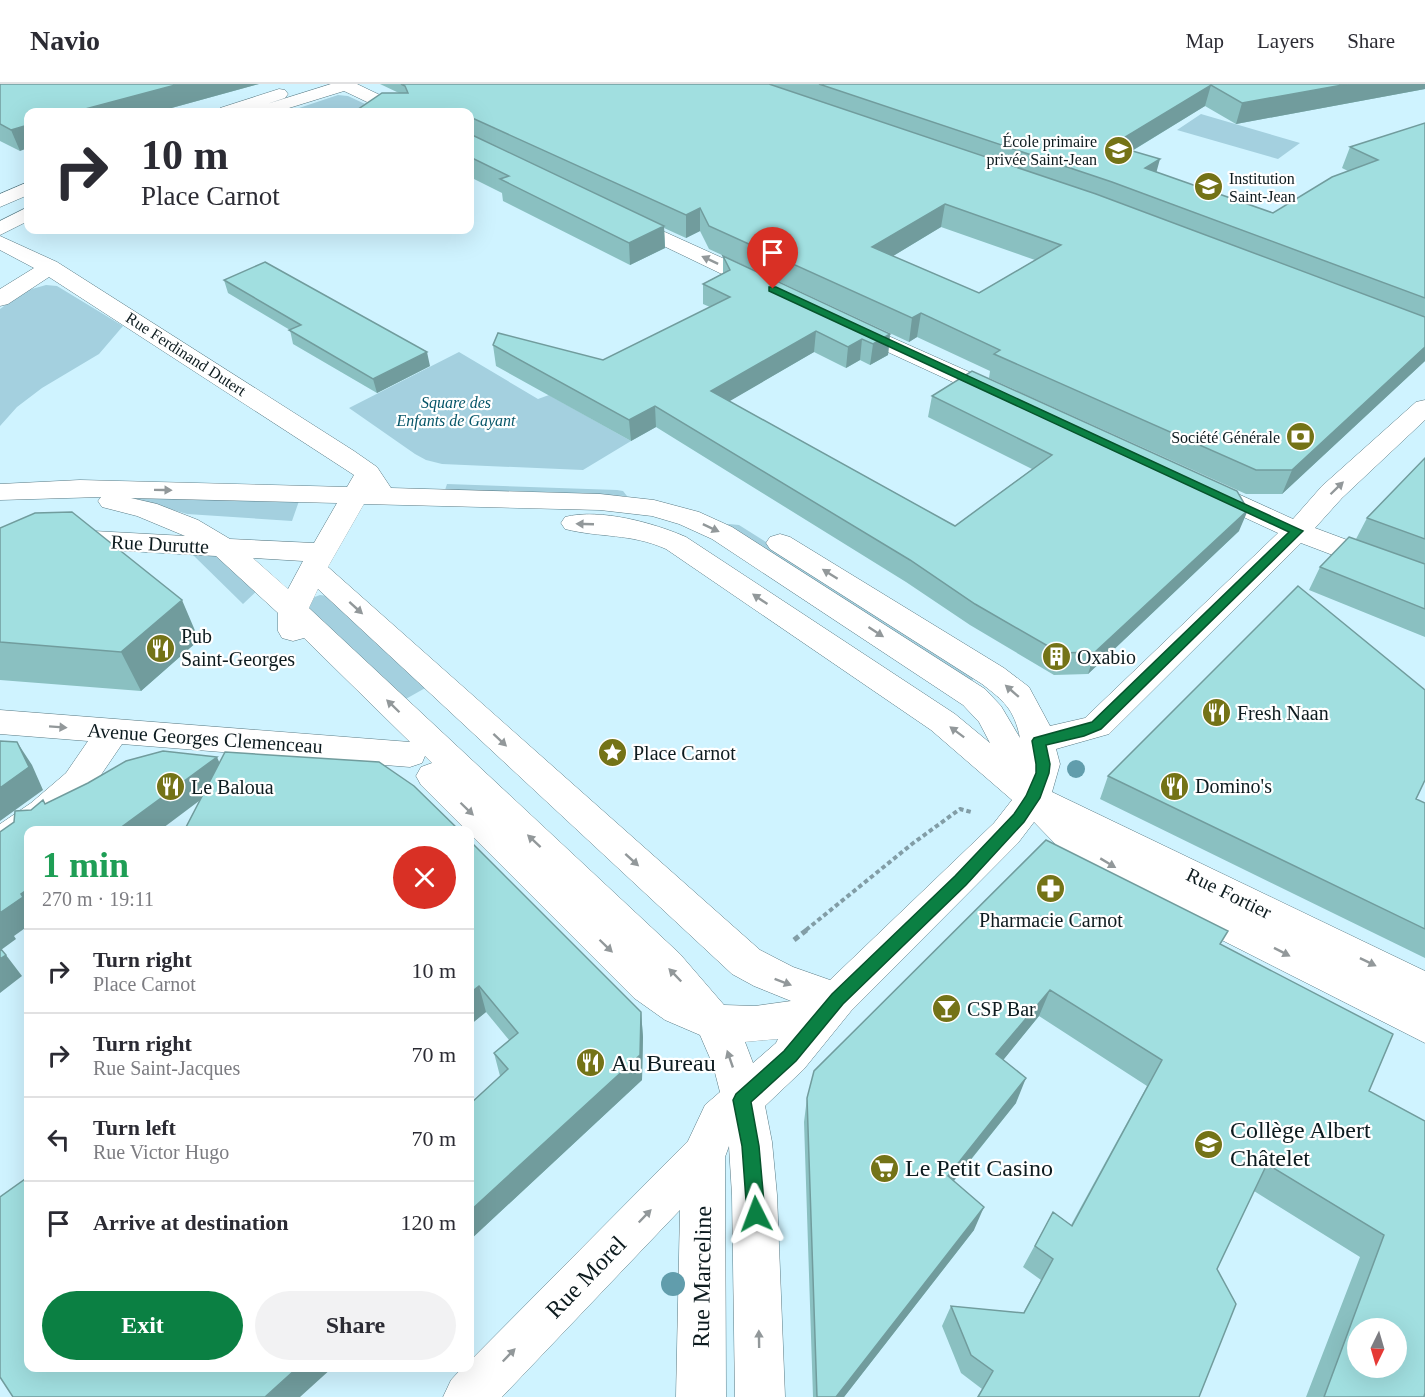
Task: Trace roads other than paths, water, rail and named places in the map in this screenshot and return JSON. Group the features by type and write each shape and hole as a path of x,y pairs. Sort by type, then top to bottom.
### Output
{"street":[{"path":"223,108 293,84"},
{"path":"238,108 312,84"},
{"path":"254,108 327,84"},
{"path":"271,108 346,84 393,108"},
{"path":"0,201 24,190"},
{"path":"0,212 24,200"},
{"path":"0,219 24,206"},
{"path":"601,208 783,294"},
{"path":"0,229 24,215"},
{"name":"Rue Ferdinand Dutert","path":"0,242 49,267 363,494"},
{"path":"0,299 49,267"},
{"path":"826,315 1019,403"},
{"path":"1039,741 1097,726 1297,531 1332,492 1425,407"},
{"path":"703,1156 720,1119 790,1056 837,999 983,857 1019,818 1033,798 1042,773 1043,764 1034,726 1018,695 993,676 729,513 690,497 634,486 438,479 363,494 317,561 293,610 291,622 293,633 298,640 410,754 645,983 680,1009 712,1020 754,1023 788,1020 821,1009 837,999"},
{"path":"1190,482 1297,531 1425,580"},
{"path":"0,485 40,489 139,507 188,526 224,547 293,610 692,993 712,1020 732,1064 751,1146 756,1197 760,1397"},
{"path":"634,486 699,559"},
{"path":"0,492 80,488 363,494 600,502 654,508 722,533 974,697 990,714 1000,730 1033,798"},
{"path":"363,494 424,518"},
{"path":"363,494 424,518 631,528 663,537 943,722 1033,798 1080,846 1118,869 1425,1025"},
{"name":"Rue Durutte","path":"0,554 31,541 57,538 224,547 317,561"},
{"path":"317,561 746,962 785,984 837,999"},
{"name":"Avenue Georges Clemenceau","path":"0,722 410,754"},
{"path":"24,826 78,782 113,731"},
{"name":"Rue Fortier","path":"1033,798 1425,990"},
{"path":"0,843 24,826"},
{"name":"Rue Morel","path":"468,1397 703,1156"},
{"name":"Rue Marceline","path":"701,1397 703,1156"}],"place":[{"name":"École primaire privée Saint-Jean","path":"1118,150"},
{"name":"Institution Saint-Jean","path":"1208,187"},
{"name":"Société Générale","path":"1301,437"},
{"name":"Pub Saint-Georges","path":"160,648"},
{"name":"Oxabio","path":"1056,657"},
{"name":"Fresh Naan","path":"1216,713"},
{"name":"Place Carnot","path":"612,753"},
{"name":"Domino's","path":"1174,786"},
{"name":"Le Baloua","path":"170,787"},
{"name":"Pharmacie Carnot","path":"1051,889"},
{"name":"CSP Bar","path":"946,1009"},
{"name":"Au Bureau","path":"590,1063"},
{"name":"Collège Albert Châtelet","path":"1209,1144"},
{"name":"Le Petit Casino","path":"884,1168"}],"park label":[{"name":"Square des Enfants de Gayant","path":"456,411"}]}
